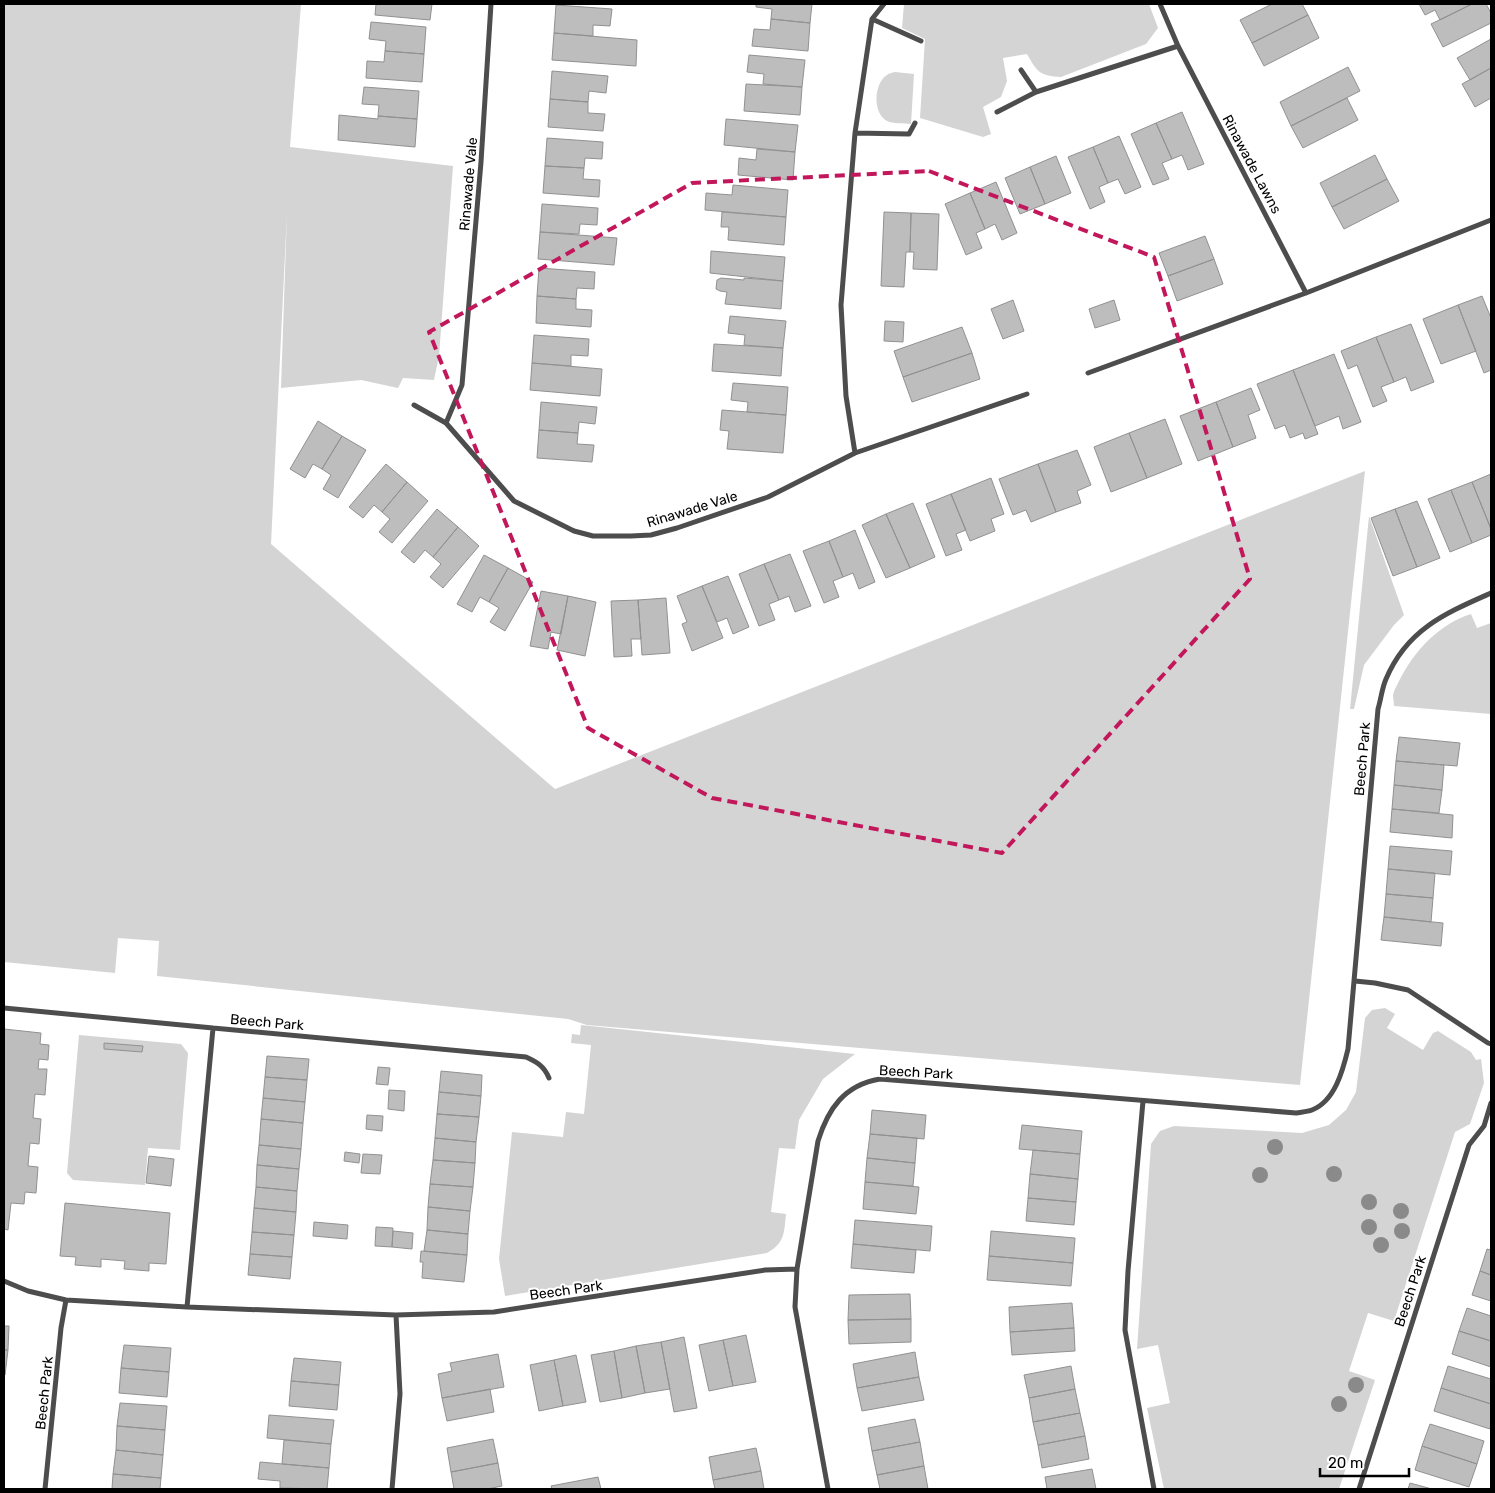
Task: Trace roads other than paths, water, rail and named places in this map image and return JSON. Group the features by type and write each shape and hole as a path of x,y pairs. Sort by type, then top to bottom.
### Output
{"street":[{"name":"Rinawade Vale","path":"446,423 462,385 481,162 491,4"},
{"path":"855,453 846,396 841,305 855,133 872,19 884,4"},
{"name":"Rinawade Lawns","path":"1160,4 1178,46 1306,292"},
{"path":"872,19 921,41"},
{"path":"997,112 1036,92 1178,46"},
{"path":"1021,70 1036,92"},
{"path":"855,133 909,134 915,123"},
{"path":"1088,373 1306,292 1491,220"},
{"name":"Rinawade Vale","path":"414,405 446,423 514,501 574,531 593,536 651,535 768,497 855,453 1027,394"},
{"name":"Beech Park","path":"828,1489 795,1307 797,1269 818,1142 823,1126 841,1097 866,1081 880,1079 1296,1113 1313,1110 1325,1100 1336,1085 1345,1060 1355,981 1378,709 1386,678 1415,636 1432,622 1449,611 1491,593"},
{"path":"1355,981 1408,990 1491,1044"},
{"name":"Beech Park","path":"4,1008 526,1057 537,1062 546,1070 549,1078"},
{"name":"Beech Park","path":"187,1307 213,1028"},
{"path":"1143,1101 1124,1330 1154,1489"},
{"name":"Beech Park","path":"1358,1489 1469,1145 1484,1126 1491,1104"},
{"name":"Beech Park","path":"4,1281 28,1291 66,1300 396,1315 494,1312 765,1270 797,1269"},
{"name":"Beech Park","path":"46,1489 66,1300"},
{"path":"392,1489 400,1394 396,1315"}]}
